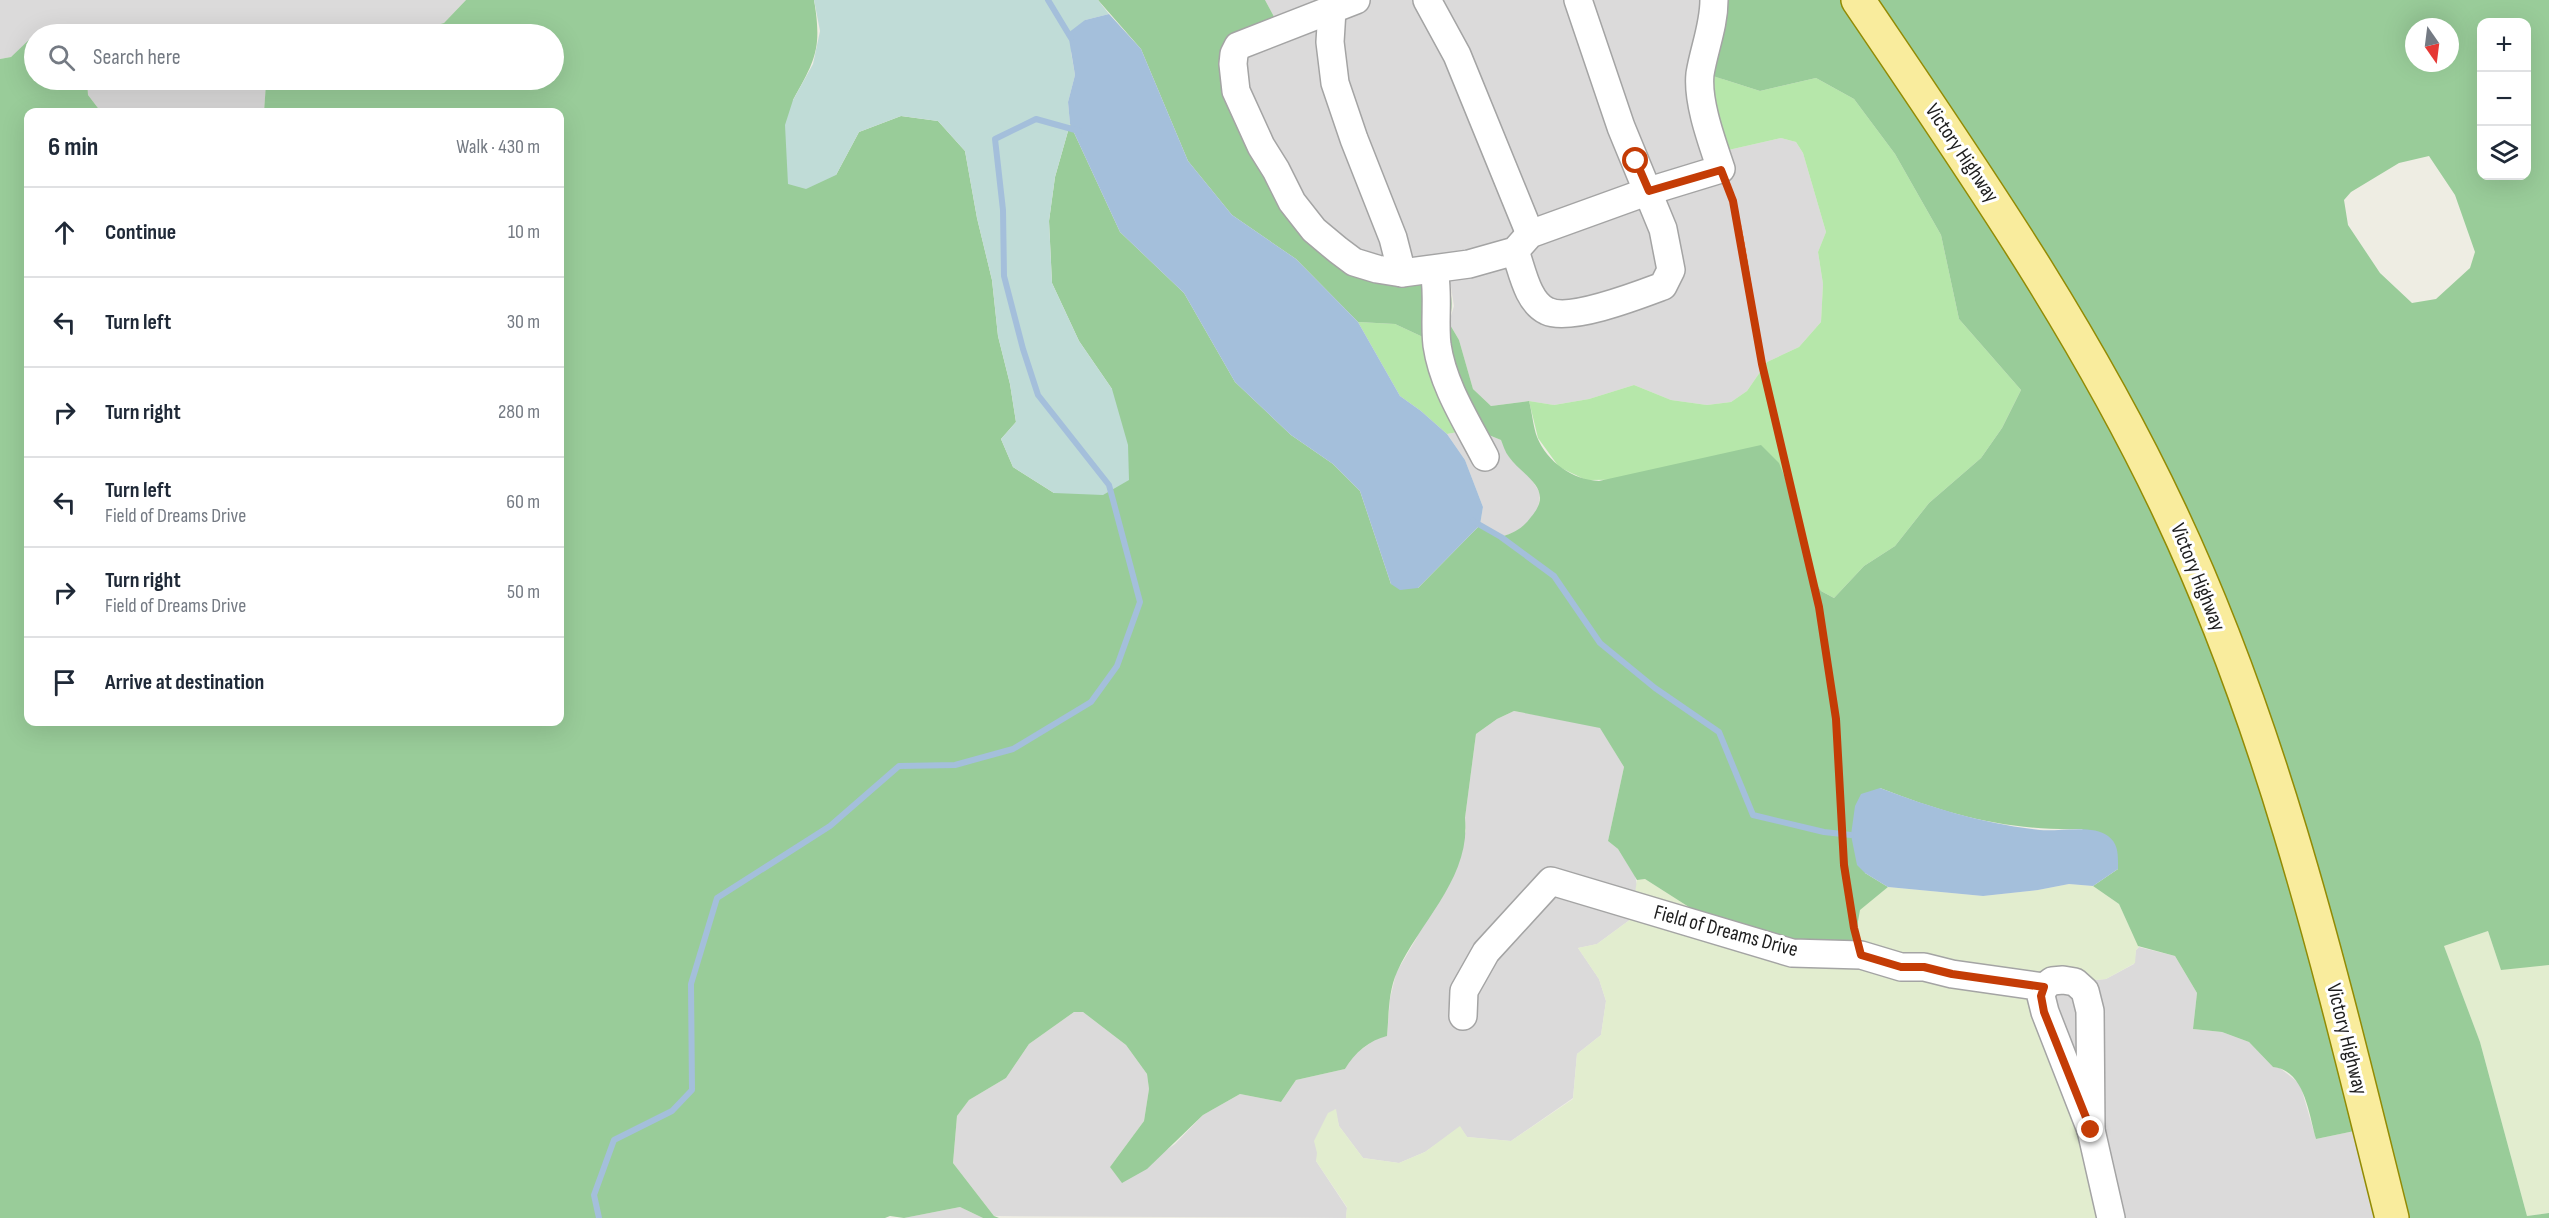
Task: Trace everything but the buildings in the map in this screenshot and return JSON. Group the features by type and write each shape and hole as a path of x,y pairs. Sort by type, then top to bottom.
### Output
{"main road":[{"name":"Victory Highway","path":"1858,0 1999,207 2054,295 2114,398 2188,550 2248,702 2284,809 2320,929 2392,1218"}],"street":[{"path":"1427,0 1457,55 1523,242 1528,288 1535,300 1547,312 1575,314 1664,285 1671,270 1663,229 1621,127 1578,0"},
{"path":"1344,5 1238,46 1233,64 1236,91 1261,146 1292,202 1314,230 1354,262 1402,273 1469,264 1649,191 1721,170 1700,87 1714,0"},
{"path":"1344,5 1330,42 1335,83 1354,139 1393,238 1402,273"},
{"path":"1434,270 1438,288 1436,318 1442,366 1451,393 1485,457"},
{"name":"Field of Dreams Drive","path":"1463,1016 1464,991 1485,952 1551,881 1791,953 1861,955 1901,967 1924,967 1952,974 2044,987"},
{"name":"Field of Dreams Drive","path":"2091,1130 2090,1011 2085,991 2075,982 2052,981 2044,987 2041,996 2044,1012 2091,1130 2111,1218"}],"path":[{"path":"1721,170 1733,201 1762,364 1819,607 1836,719 1848,897 1861,955"}],"shaded area":[{"path":"0,0 466,0 440,24 24,24 24,45 11,57 0,59"},
{"path":"814,0 1098,0 1109,14 1085,20 1071,52 1075,75 1068,102 1070,124 1055,177 1049,221 1052,283 1079,341 1112,389 1128,445 1129,480 1103,495 1054,493 1013,467 1001,439 1016,422 1010,384 998,336 992,280 977,218 965,151 938,121 901,116 859,132 836,175 806,189 788,184 785,125 793,100 813,64 820,31"},
{"path":"1265,0 1722,0 1724,151 1781,138 1796,142 1803,153 1826,232 1818,252 1823,284 1821,322 1799,347 1767,362 1747,391 1731,402 1707,405 1671,400 1634,385 1589,399 1554,405 1529,401 1491,406 1473,389 1459,340 1449,323 1454,306 1451,287 1440,263 1395,273 1312,229 1235,95 1241,42 1280,28"},
{"path":"88,90 266,90 264,108 98,108 88,95"},
{"path":"1474,429 1501,440 1509,457 1528,474 1540,493 1538,510 1521,530 1501,537 1480,525 1483,507 1465,460 1447,434"},
{"path":"1514,711 1600,727 1624,767 1608,841 1618,849 1635,876 1637,885 1631,919 1597,944 1578,948 1599,979 1606,1001 1601,1035 1577,1054 1573,1098 1511,1141 1467,1137 1460,1127 1425,1152 1399,1163 1363,1158 1339,1126 1335,1109 1316,1161 1347,1208 1346,1218 994,1216 953,1163 957,1116 969,1100 1006,1078 1029,1044 1074,1012 1083,1012 1126,1045 1147,1074 1149,1089 1144,1121 1110,1167 1165,1151 1203,1115 1240,1094 1281,1102 1296,1080 1345,1069 1351,1057 1377,1038 1387,1036 1390,999 1396,973 1416,939 1466,831 1465,818 1476,734 1497,719"},
{"path":"2139,947 2175,956 2197,993 2193,1029 2222,1032 2249,1042 2273,1067 2280,1068 2300,1084 2316,1139 2364,1129 2387,1218 2104,1218 2049,997 2063,983 2106,979 2134,964 2136,950"},
{"path":"960,1207 983,1218 904,1218"}],"green space":[{"path":"466,0 814,0 817,30 815,53 793,100 836,175 859,132 901,116 938,121 965,151 977,218 992,280 998,336 1010,384 1016,422 1001,439 1013,467 1054,493 1112,389 1079,341 1052,283 1049,221 1055,177 1070,124 1120,232 1184,293 1235,382 1291,435 1333,464 1360,491 1391,584 1418,588 1480,525 1501,537 1521,527 1538,507 1540,498 1538,490 1509,457 1501,440 1474,429 1425,338 1395,324 1358,322 1296,259 1232,215 1188,161 1141,49 1098,0 1265,0 1280,28 1232,54 1263,154 1351,263 1440,263 1450,292 1452,307 1449,323 1459,340 1473,389 1491,406 1529,401 1541,446 1554,462 1580,477 1599,481 1761,445 1779,463 1785,478 1812,576 1821,591 1834,598 1864,566 1895,546 1929,503 1981,458 2002,428 2021,390 1959,319 1941,235 1895,154 1854,99 1816,78 1760,91 1713,76 1722,0 2549,0 2549,965 2501,970 2488,931 2444,946 2480,1042 2527,1216 2549,1213 2549,1218 2387,1218 2364,1129 2316,1139 2304,1095 2292,1076 2284,1070 2273,1067 2249,1042 2222,1032 2193,1029 2197,993 2175,956 2138,946 2119,904 2093,886 2118,869 2082,829 2003,824 1930,806 1880,788 1865,873 1888,887 1860,910 1852,955 1703,916 1645,879 1637,880 1618,849 1608,841 1624,767 1600,728 1514,711 1497,719 1476,734 1465,818 1465,840 1460,860 1442,898 1397,972 1390,996 1387,1036 1363,1048 1345,1069 1296,1080 1281,1102 1240,1094 1203,1115 1147,1169 1122,1183 1110,1167 1144,1121 1149,1089 1147,1074 1126,1045 1083,1012 1074,1012 1029,1044 1006,1078 969,1100 957,1116 953,1163 994,1216 999,1218 983,1218 960,1207 904,1218 890,1216 885,1218 0,1218 0,59 11,57 24,45 24,90 88,90 88,95 98,108 24,108 24,726 564,726 564,108 264,108 266,90 564,90 564,24 440,24","holes":["2429,156 2455,195 2475,252 2470,268 2436,299 2412,303 2380,273 2348,225 2344,200 2351,192 2399,163"]},
{"path":"1713,76 1760,91 1816,78 1854,99 1895,154 1941,235 1959,319 2021,390 2002,428 1981,458 1929,503 1895,546 1864,566 1834,598 1821,591 1812,576 1785,478 1586,480 1559,467 1538,438 1529,401 1554,405 1589,399 1634,385 1671,400 1707,405 1731,402 1747,391 1767,362 1799,347 1821,322 1823,284 1818,252 1826,232 1803,153 1796,142 1781,138 1724,151 1703,94"},
{"path":"1358,322 1395,324 1425,338 1474,429 1447,434 1400,396"},
{"path":"1645,879 1703,916 1852,955 1859,910 1888,887 1983,896 2069,884 2093,886 2119,904 2139,947 2136,950 2135,963 2106,979 2063,983 2049,997 2104,1218 1346,1218 1347,1207 1316,1161 1314,1141 1328,1113 1336,1109 1339,1126 1363,1158 1399,1163 1425,1152 1460,1126 1467,1137 1511,1141 1573,1099 1577,1054 1601,1035 1606,1001 1599,979 1578,948 1597,944 1631,919 1637,880"},
{"path":"2488,931 2501,969 2549,965 2549,1213 2527,1216 2480,1042 2444,946"}],"water":[{"path":"1109,14 1141,49 1188,161 1232,215 1296,259 1358,322 1400,396 1447,434 1465,460 1483,507 1480,525 1418,588 1400,590 1391,584 1360,491 1333,464 1291,435 1235,382 1184,293 1120,232 1070,124 1068,102 1075,75 1068,33 1085,20"},
{"path":"1880,788 1919,802 1999,824 2040,830 2085,829 2102,832 2112,839 2116,847 2118,869 2093,886 2069,884 1983,896 1888,887 1865,873 1857,865 1851,835 1855,806 1861,794"}],"waterway":[{"path":"1048,0 1071,38"},
{"path":"599,1218 594,1195 614,1140 672,1111 692,1090 691,984 717,898 830,826 899,766 955,765 1013,749 1091,702 1117,666 1140,602 1109,485 1038,395 1004,276 1003,210 995,139 1036,119 1079,131"},
{"path":"1473,521 1501,537 1554,576 1600,643 1655,688 1719,732 1753,815 1824,832 1851,835"}],"route":[{"path":"1636,161 1649,191 1721,170 1733,201 1753,302 1762,364 1793,487 1819,607 1836,719 1844,865 1848,897 1861,955 1901,967 1924,967 1952,974 2044,987 2041,996 2044,1012 2091,1130"}]}
